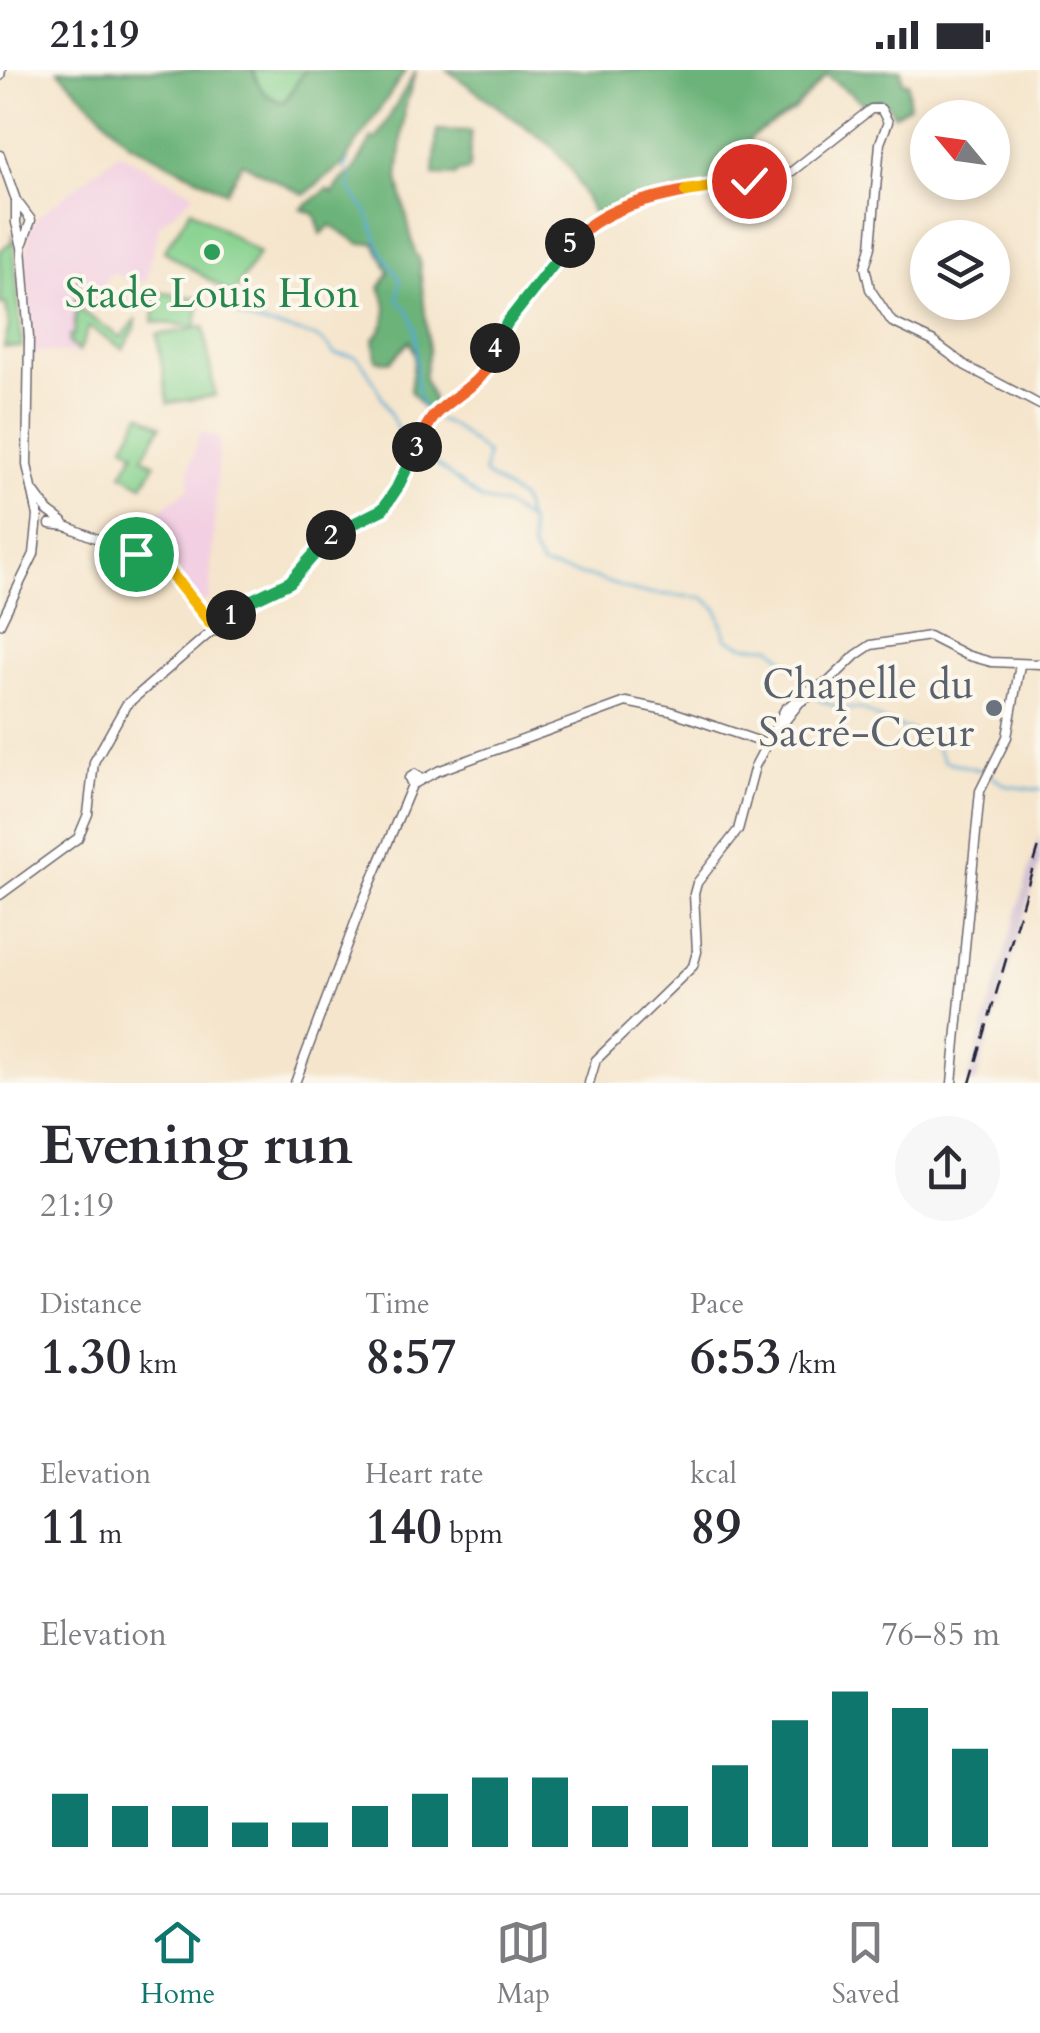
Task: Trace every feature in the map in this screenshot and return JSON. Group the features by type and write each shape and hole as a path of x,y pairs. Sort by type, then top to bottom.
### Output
{"street":[{"path":"226,619 252,600 290,582 331,535 383,509 429,422 479,381 492,362 507,323 583,229 613,211 649,199 731,182 786,176 871,109 882,109 888,122 880,144 871,247 865,267 870,289 892,322 932,340 966,366 1040,405"},
{"path":"0,155 16,200 31,220 22,247"},
{"path":"0,624 27,574 45,518 27,465 29,338 16,200"},
{"path":"16,222 26,214"},
{"path":"16,222 28,228"},
{"path":"45,518 163,566 219,634 226,630 226,619"},
{"path":"0,895 78,838 88,814 94,762 126,705 218,616 226,619"},
{"path":"589,1083 596,1060 693,966 698,952 694,894 704,872 738,830 752,772 769,741 800,702 871,646 920,635 978,659 1040,664"},
{"path":"952,1083 979,798 988,770 1007,737 1020,665"},
{"path":"295,1083 362,904 416,782 626,702 769,741"}],"shaded area":[{"path":"119,153 195,194 159,225 147,280 137,283 111,273 84,315 78,309 73,346 78,353 34,352 26,260 31,227 38,217"},
{"path":"200,432 220,437 209,599 199,603 162,559 111,540 120,521 138,527 189,488 189,468"},
{"path":"1040,833 1040,862 976,1083 967,1083"}],"green space":[{"path":"58,70 253,70 263,91 284,102 305,70 406,70 343,164 304,195 242,163 226,192 129,143"},
{"path":"253,70 305,70 284,102 263,91"},
{"path":"416,70 405,108 398,179 419,258 429,350 424,378 436,407 429,415 410,391 415,354 410,341 390,362 376,360 374,339 386,314 380,287 389,272 375,243 360,244 331,225 321,234 315,214 301,209 328,189 333,193 354,170"},
{"path":"447,70 901,70 903,83 908,83 909,106 894,115 880,100 866,105 826,75 794,110 751,137 736,177 623,201 594,215 572,171 552,146"},
{"path":"437,130 471,131 469,170 455,176 434,175"},
{"name":"Stade Louis Hon","path":"191,209 259,253 233,295 164,251"},
{"path":"13,233 22,347 4,347 9,326 6,304 0,304 0,251 12,241"},
{"path":"78,272 82,278 78,309 121,337 136,320 123,349 89,327 79,352 69,343 70,335 74,335"},
{"path":"156,292 200,298 196,327 153,322"},
{"path":"204,327 215,396 168,403 157,335"},
{"path":"141,414 161,426 143,457 155,464 143,485 122,474 135,452 124,445"}],"waterway":[{"path":"344,170 349,160"},
{"path":"349,175 353,180 348,187 367,212 381,251 400,279 398,300 413,322 418,391 422,404 432,414"},
{"path":"236,314 304,333 317,338 334,354 357,358 384,401 404,449 431,460 481,500 504,505 529,521 532,549 542,566 637,592 704,598 717,609 727,639 745,646 771,647 814,687"},
{"path":"438,420 453,426 487,454 484,474 521,499 528,520"},
{"path":"817,695 819,700 840,708 862,709 914,732 936,747 944,761 984,771"},
{"path":"991,776 1007,786 1040,790"}],"railway":[{"path":"970,1083 1040,843"}],"place":[{"name":"Stade Louis Hon","path":"212,252"},
{"name":"Chapelle du Sacré-Cœur","path":"994,708"}],"route":[{"path":"136,554 168,570 210,622 218,616 226,619 252,600 290,582 331,535 383,509 429,422 479,381 492,362 507,323 583,229 629,204 749,181"}]}
